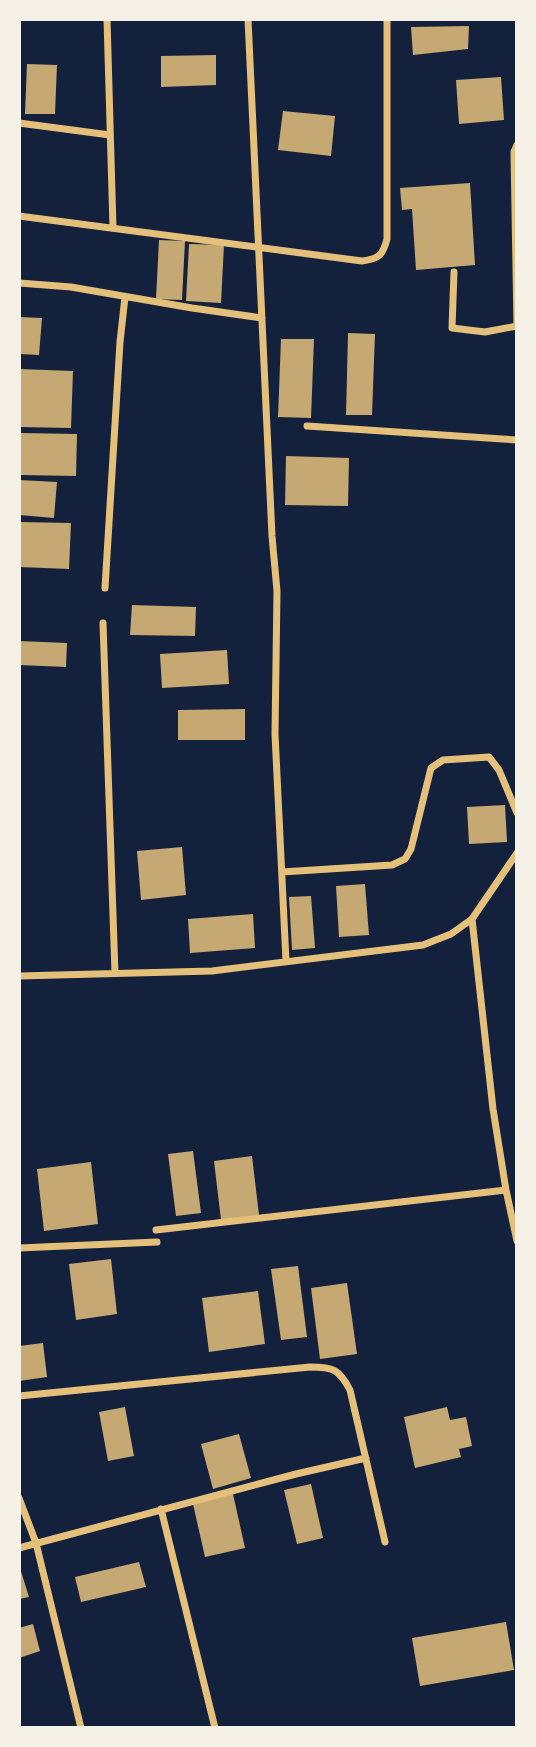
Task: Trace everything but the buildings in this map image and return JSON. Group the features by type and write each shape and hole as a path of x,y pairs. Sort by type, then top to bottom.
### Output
{"street":[{"path":"107,19 113,228"},
{"path":"248,19 276,591 275,734 286,961"},
{"path":"19,216 362,261 374,260 383,252 387,239 387,19"},
{"path":"19,123 110,135"},
{"path":"454,272 452,328 485,332 517,327 514,152 517,145"},
{"path":"19,283 71,287 262,318"},
{"path":"105,587 125,297"},
{"path":"307,426 517,440"},
{"path":"103,623 115,973"},
{"path":"282,872 391,864 405,859 411,849 431,768 443,760 489,757 499,770 517,813"},
{"path":"19,976 212,971 423,946 451,934 472,919 517,853"},
{"path":"472,919 493,1109 517,1241"},
{"path":"156,1230 506,1190"},
{"path":"19,1248 157,1242"},
{"path":"19,1396 325,1367 337,1371 350,1390 385,1542"},
{"path":"19,1548 161,1509 366,1458"},
{"path":"19,1498 36,1543 81,1728"},
{"path":"161,1509 215,1728"}]}
